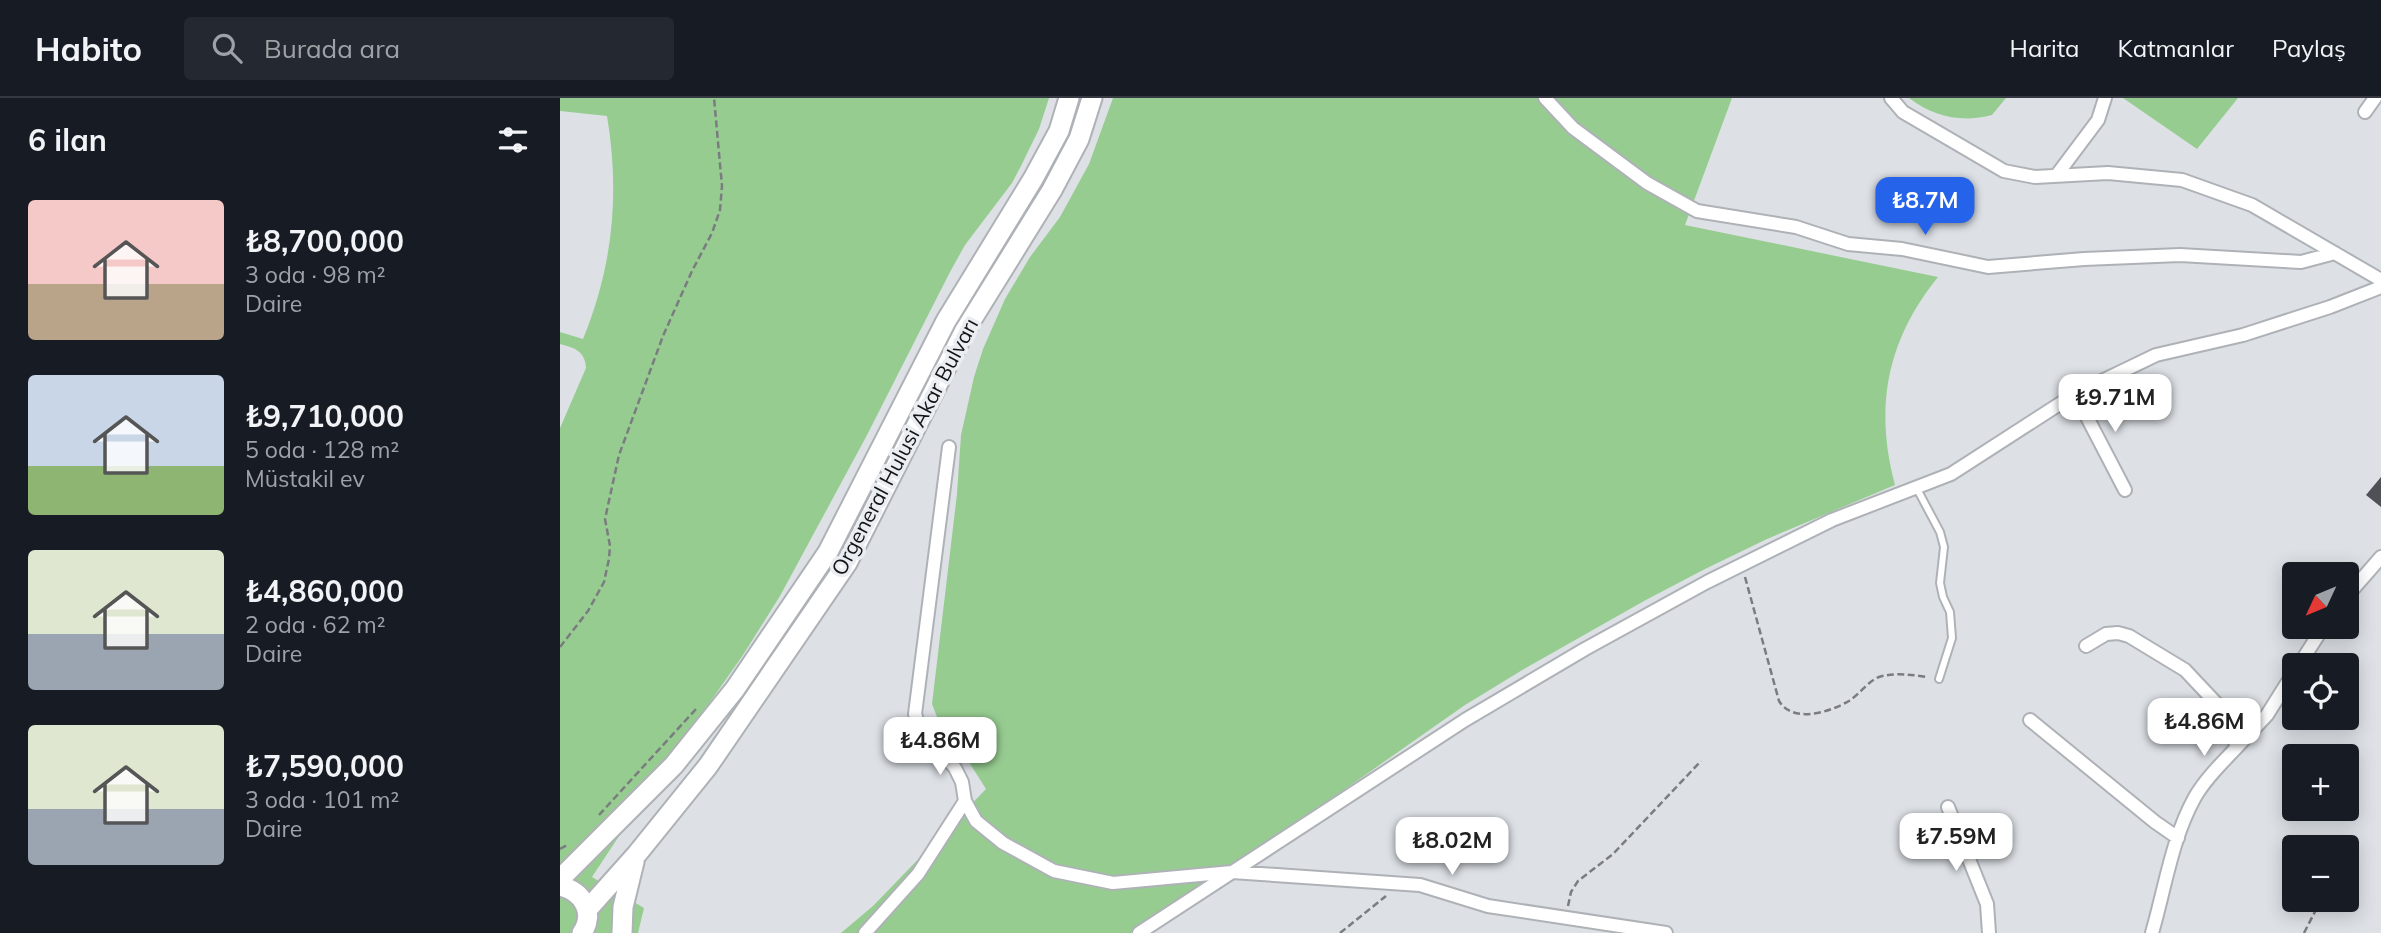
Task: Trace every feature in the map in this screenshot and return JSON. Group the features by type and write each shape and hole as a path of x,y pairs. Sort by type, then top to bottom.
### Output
{"main road":[{"name":"Orgeneral Hulusi Akar Bulvarı","path":"560,879 674,765 735,689 828,552 946,321 1040,167 1059,131 1069,98"},
{"name":"Orgeneral Hulusi Akar Bulvarı","path":"585,926 637,854 708,766 847,563 964,332 1079,139 1092,98"},
{"path":"622,933 625,894 637,854"},
{"path":"560,886 578,894 584,901 585,926"}],"street":[{"path":"1545,98 1573,128 1647,183 1697,211 1796,227 1848,244 1902,249 1988,267 2180,255 2301,262 2335,253"},
{"path":"1891,98 1903,112 2004,171 2035,177 2108,173 2182,180 2252,205 2381,280"},
{"path":"2056,176 2098,120 2105,98"},
{"path":"2365,112 2375,98"},
{"path":"1139,933 1465,720 1585,649 1741,565 1832,520 1951,474 2075,394 2155,355 2243,335 2330,307 2381,287"},
{"path":"2075,394 2125,490"},
{"path":"949,446 915,714 921,732 932,748 945,756 955,768 962,782 965,801 976,821 1003,843 1055,871 1112,883 1232,872 1420,885 1488,906 1666,933"},
{"path":"2359,582 2381,557"},
{"path":"2086,646 2106,634 2129,636 2185,670 2217,704 2227,720 2237,747"},
{"path":"2152,933 2178,838 2196,794 2267,715 2282,691"},
{"path":"2030,720 2178,838"},
{"path":"866,933 918,874 965,801"},
{"path":"1948,807 1987,904 1989,933"},
{"path":"1574,933 1582,922"}],"lane":[{"path":"1916,487 1940,533 1944,547 1941,590 1950,612 1952,638 1939,679"}],"path":[{"path":"560,648 588,611 604,582 610,546 605,519 619,455 663,336 716,222 722,186 714,98"},
{"path":"1741,565 1779,701 1788,711 1827,711 1850,700 1877,678 1901,673 1939,679"},
{"path":"592,822 699,707"},
{"path":"1568,919 1568,901 1578,881 1612,854 1701,761"},
{"path":"560,849 575,842"},
{"path":"1340,933 1373,905 1407,884"},
{"path":"2304,933 2315,912"}],"green space":[{"path":"560,98 1049,98 1039,129 1012,183 965,245 780,596 592,877 644,908 638,933 560,933 560,428 586,368 584,358 578,351 560,344 560,332 583,339 593,312 607,257 613,173 607,116 560,111"},
{"path":"1113,98 1732,98 1685,225 1938,277 1907,325 1896,350 1890,375 1886,428 1895,485 1767,539 1705,569 1524,669 1465,705 1140,933 841,933 873,906 986,789 955,740 941,727 932,704 957,494 961,435 983,349 1005,299 1030,257 1060,217 1089,164"},
{"path":"1909,98 2006,98 1992,115 1959,118 1928,110"},
{"path":"2123,98 2238,98 2197,149"}],"building":[{"path":"2381,477 2381,507 2366,495"}]}
